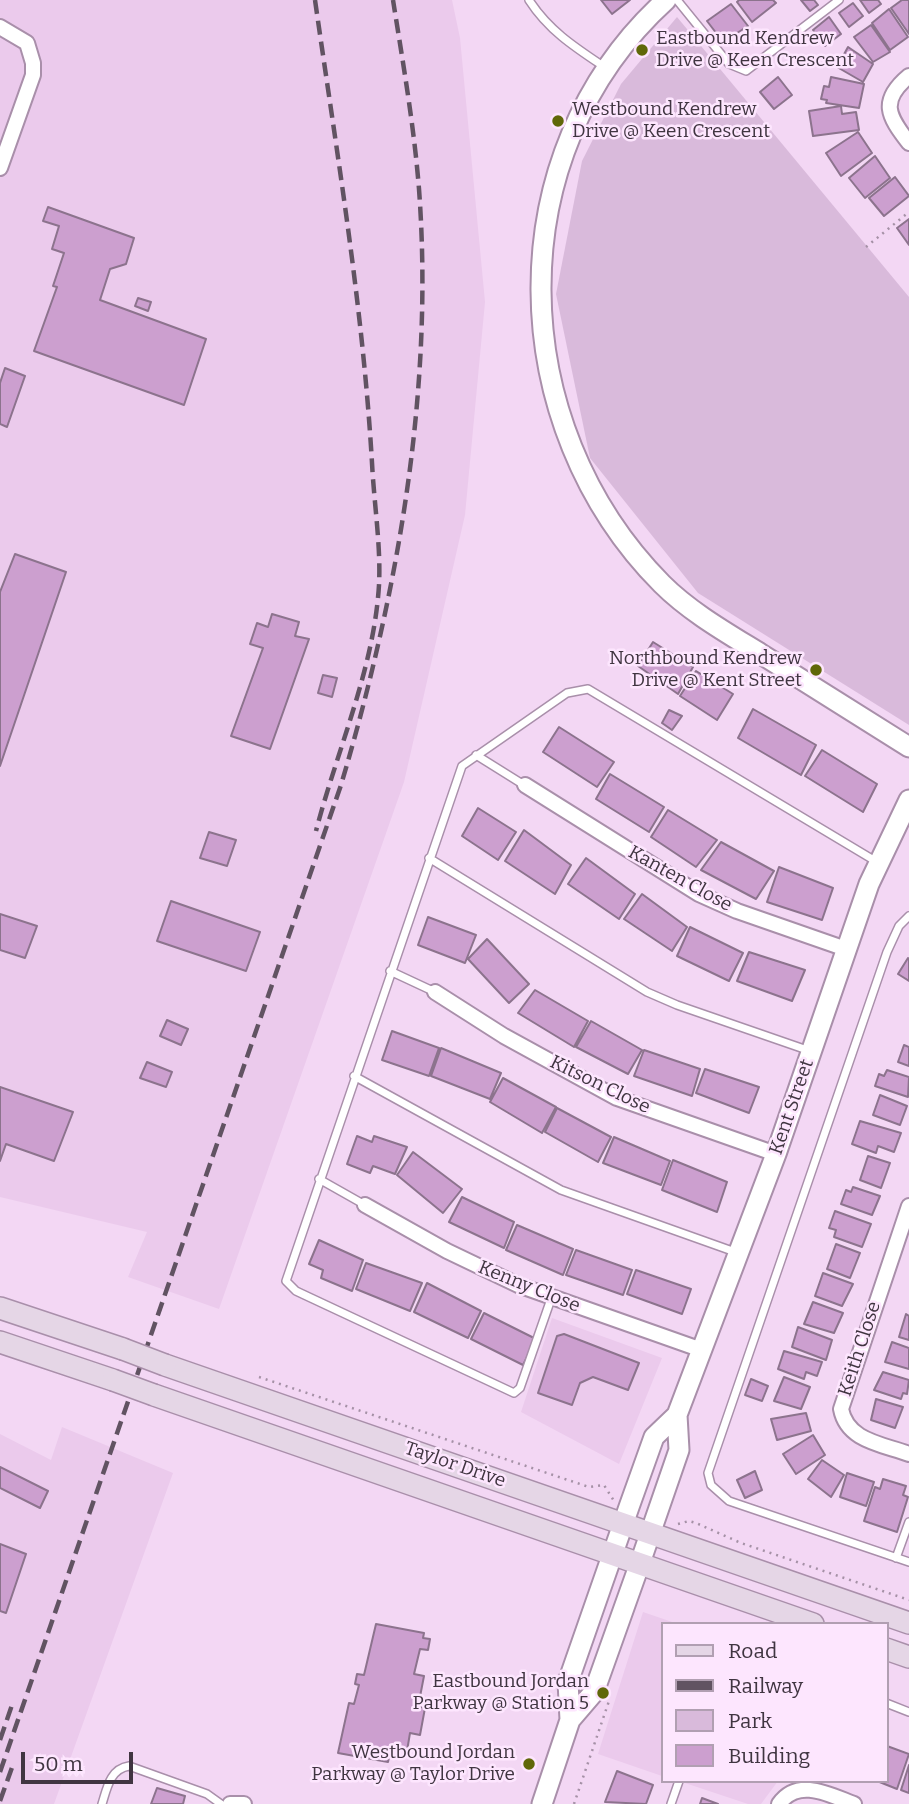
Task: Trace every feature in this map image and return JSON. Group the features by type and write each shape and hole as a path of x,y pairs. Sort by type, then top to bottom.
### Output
{"main road":[{"name":"Taylor Drive","path":"0,1308 909,1623"},
{"name":"Taylor Drive","path":"0,1342 807,1622"},
{"path":"888,1651 909,1657"}],"street":[{"path":"666,0 607,69 583,111 549,203 542,246 540,286 547,370 574,455 612,524 663,585 721,629 909,747"},
{"path":"0,27 27,43 33,63 33,75 0,169"},
{"path":"909,76 893,92 889,112 892,121 909,143"},
{"name":"Kanten Close","path":"525,785 699,894 737,911 846,949"},
{"name":"Kent Street","path":"570,1720 594,1692 679,1450 677,1415 776,1154 878,862 909,800"},
{"name":"Kitson Close","path":"435,992 504,1036 617,1098 776,1154"},
{"name":"Kenny Close","path":"365,1205 478,1267 551,1299 702,1350"},
{"name":"Keith Close","path":"909,1206 841,1409 847,1429 858,1436 909,1454"},
{"name":"Kent Street","path":"570,1720 568,1682 623,1524 654,1437 677,1415"},
{"path":"542,1804 570,1720"},
{"path":"779,1804 795,1786 819,1791 854,1804"},
{"path":"230,1804 244,1804"}],"lane":[{"path":"529,0 542,20 559,37 607,69"},
{"path":"677,0 729,64 746,71 839,0"},
{"path":"551,1299 520,1388 514,1393 296,1291 286,1281 286,1273 458,774 476,755 567,694 588,689 878,862"},
{"path":"476,755 525,785"},
{"path":"429,858 647,992 811,1051"},
{"path":"909,916 899,926 887,952 709,1474 711,1485 729,1501 909,1562"},
{"path":"390,971 435,992"},
{"path":"354,1076 561,1191 739,1254"},
{"path":"318,1179 365,1205"},
{"path":"897,1558 909,1522"},
{"path":"888,1704 909,1712"},
{"path":"102,1804 113,1774 120,1767 129,1766 207,1794 221,1804"},
{"path":"671,1804 678,1783"}],"path":[{"path":"866,247 909,212"},
{"path":"249,1374 589,1487 604,1485 614,1501"},
{"path":"674,1525 688,1521 696,1523 741,1543 909,1600"}],"shaded area":[{"path":"0,0 452,0 460,38 485,302 465,515 404,782 219,1309 128,1277 147,1232 0,1197"},
{"path":"552,1318 662,1358 619,1464 521,1412"},
{"path":"62,1427 173,1473 54,1804 0,1804 0,1434 51,1460"},
{"path":"643,1612 672,1622 660,1622 660,1775 598,1754"},
{"path":"685,1783 777,1783 761,1804 748,1804"}],"green space":[{"path":"677,17 909,297 909,725 698,593 590,458 556,294 582,161 621,84"}],"building":[{"path":"601,0 630,0 612,14"},
{"path":"773,0 776,3 752,22 737,2"},
{"path":"801,0 814,0 818,5 810,11"},
{"path":"860,0 878,0 881,4 869,13"},
{"path":"902,0 909,0 909,34 891,8"},
{"path":"853,3 863,16 849,27 839,13"},
{"path":"731,4 748,26 723,42 707,21"},
{"path":"889,9 908,37 890,50 872,23"},
{"path":"829,17 841,34 825,46 813,30"},
{"path":"871,25 890,52 873,62 854,37"},
{"path":"848,47 873,64 863,82 837,67"},
{"path":"778,77 792,95 774,109 760,92"},
{"path":"831,77 864,84 859,108 826,103 827,100 821,99 824,86 829,87"},
{"path":"841,106 842,114 856,112 859,130 813,136 809,111"},
{"path":"858,132 872,153 841,176 826,153"},
{"path":"875,156 890,178 865,198 849,178"},
{"path":"895,177 909,196 884,216 869,198"},
{"path":"48,207 134,238 126,264 110,269 100,300 206,339 184,405 34,351 57,287 53,286 64,253 52,249 59,226 43,221"},
{"path":"909,219 909,245 897,228"},
{"path":"138,298 151,302 148,311 135,306"},
{"path":"5,368 25,376 7,427 0,424 0,383"},
{"path":"15,554 66,572 0,766 0,592"},
{"path":"272,614 299,622 295,636 309,639 270,749 231,736 263,648 250,644 257,623 268,627"},
{"path":"653,642 693,667 678,694 638,666"},
{"path":"696,671 733,694 717,720 680,696"},
{"path":"323,675 337,678 332,697 318,693"},
{"path":"753,709 816,745 801,775 738,738"},
{"path":"669,710 682,716 672,730 662,723"},
{"path":"559,727 614,762 597,787 543,752"},
{"path":"822,750 877,784 863,812 805,776"},
{"path":"610,774 664,807 649,832 596,799"},
{"path":"478,808 516,832 498,860 462,836"},
{"path":"668,810 717,840 696,867 651,837"},
{"path":"524,830 571,865 555,894 505,861"},
{"path":"209,832 236,840 227,866 200,858"},
{"path":"721,842 774,871 756,899 701,870"},
{"path":"586,858 635,894 619,919 568,884"},
{"path":"779,867 833,888 822,920 767,902"},
{"path":"642,894 687,927 672,951 624,919"},
{"path":"171,901 260,932 246,971 157,941"},
{"path":"0,914 37,926 25,958 0,950"},
{"path":"428,917 476,935 465,963 418,945"},
{"path":"690,927 743,953 729,981 677,956"},
{"path":"487,939 529,984 509,1003 468,959"},
{"path":"749,952 805,970 792,1001 737,981"},
{"path":"909,959 909,981 898,974"},
{"path":"535,990 588,1021 574,1047 518,1013"},
{"path":"167,1020 188,1029 181,1045 160,1036"},
{"path":"591,1021 642,1050 628,1074 576,1047"},
{"path":"392,1031 439,1048 429,1076 382,1060"},
{"path":"904,1045 909,1047 909,1066 898,1062"},
{"path":"441,1048 501,1073 490,1099 431,1076"},
{"path":"644,1050 700,1069 692,1096 634,1076"},
{"path":"147,1062 172,1072 166,1087 140,1078"},
{"path":"705,1069 759,1087 749,1113 696,1093"},
{"path":"887,1070 909,1077 908,1097 875,1086 879,1074 884,1076"},
{"path":"503,1078 556,1107 542,1133 490,1102"},
{"path":"0,1087 73,1112 54,1161 6,1144 0,1161"},
{"path":"880,1095 907,1106 900,1125 873,1115"},
{"path":"557,1108 611,1137 598,1162 545,1132"},
{"path":"860,1121 901,1133 894,1152 878,1146 876,1153 852,1144"},
{"path":"357,1136 372,1142 374,1136 407,1147 395,1174 373,1166 370,1173 347,1164"},
{"path":"614,1137 670,1161 661,1185 603,1163"},
{"path":"413,1152 462,1189 443,1213 397,1175"},
{"path":"868,1156 890,1163 881,1188 860,1180"},
{"path":"673,1160 727,1182 717,1212 662,1190"},
{"path":"853,1187 880,1196 872,1215 841,1204 846,1190 851,1192"},
{"path":"462,1197 514,1222 504,1248 449,1222"},
{"path":"835,1211 871,1224 862,1247 834,1237 836,1230 829,1228"},
{"path":"517,1225 573,1249 563,1275 506,1250"},
{"path":"319,1240 363,1260 352,1291 321,1278 323,1270 309,1264"},
{"path":"836,1244 860,1253 850,1278 827,1269"},
{"path":"576,1250 632,1270 623,1295 566,1275"},
{"path":"366,1263 422,1283 410,1311 356,1289"},
{"path":"636,1270 691,1289 682,1314 627,1294"},
{"path":"823,1273 853,1284 842,1306 815,1296"},
{"path":"427,1283 481,1311 468,1338 414,1312"},
{"path":"813,1302 843,1313 834,1333 804,1324"},
{"path":"484,1313 536,1339 523,1365 471,1339"},
{"path":"906,1314 909,1316 909,1340 899,1337"},
{"path":"798,1327 832,1340 826,1360 792,1347"},
{"path":"564,1334 639,1363 628,1390 593,1377 580,1383 572,1405 538,1393 557,1336"},
{"path":"892,1342 909,1348 909,1369 885,1362"},
{"path":"784,1351 822,1362 817,1376 806,1372 804,1379 778,1369"},
{"path":"883,1372 909,1380 907,1394 903,1393 901,1399 874,1390"},
{"path":"784,1377 810,1387 801,1409 774,1401"},
{"path":"751,1379 768,1386 762,1401 745,1395"},
{"path":"876,1399 903,1407 895,1428 871,1420"},
{"path":"806,1413 811,1431 777,1440 771,1419"},
{"path":"813,1435 825,1455 796,1474 783,1454"},
{"path":"822,1460 844,1475 831,1497 808,1479"},
{"path":"0,1467 48,1491 40,1508 0,1488"},
{"path":"755,1471 762,1490 745,1498 737,1480"},
{"path":"847,1473 874,1482 866,1506 840,1497"},
{"path":"883,1479 906,1486 903,1495 908,1497 897,1532 864,1521 875,1487 880,1489"},
{"path":"0,1544 26,1554 6,1613 0,1611"},
{"path":"376,1624 424,1633 423,1638 430,1639 428,1650 420,1649 414,1674 424,1676 418,1707 425,1708 420,1735 410,1733 407,1751 391,1747 388,1762 338,1753 349,1703 354,1704 359,1685 355,1684 357,1674 364,1675"},
{"path":"888,1746 909,1754 897,1789 882,1783 888,1783"},
{"path":"909,1765 909,1793 901,1790"},
{"path":"617,1771 653,1785 646,1804 605,1802"},
{"path":"157,1788 185,1796 183,1804 151,1804"},
{"path":"702,1798 718,1804 700,1804"}],"railway":[{"path":"315,0 362,347 379,570 376,616 370,647 354,709 316,831"},
{"path":"0,1772 341,785 379,639 407,490 421,340 419,189 393,0"},
{"path":"0,1740 12,1705"},
{"path":"0,1801 14,1762"}],"place":[{"name":"Eastbound Kendrew Drive @ Keen Crescent","path":"642,50"},
{"name":"Westbound Kendrew Drive @ Keen Crescent","path":"558,121"},
{"name":"Northbound Kendrew Drive @ Kent Street","path":"816,670"},
{"name":"Eastbound Jordan Parkway @ Station 5","path":"603,1693"},
{"name":"Westbound Jordan Parkway @ Taylor Drive","path":"529,1764"}]}
